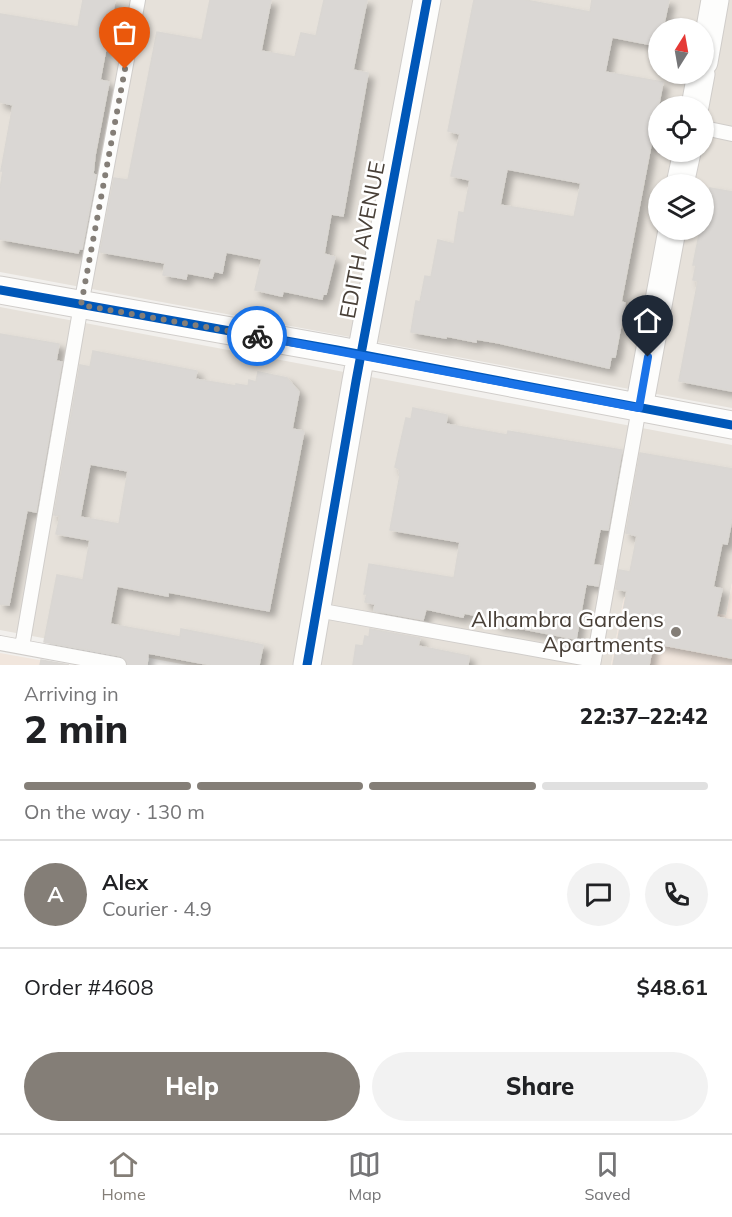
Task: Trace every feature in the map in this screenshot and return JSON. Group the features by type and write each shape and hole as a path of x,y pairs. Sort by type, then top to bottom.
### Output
{"street":[{"name":"EDITH AVENUE","path":"307,665 360,354 428,0"},
{"path":"712,18 715,0"},
{"path":"639,408 670,240"},
{"path":"0,290 360,354 732,425"}],"lane":[{"path":"21,647 81,305 138,0"},
{"path":"714,130 732,134"},
{"path":"317,610 593,663 639,408"},
{"path":"0,643 119,665"}],"shaded area":[{"path":"0,0 732,0 732,408 0,272"},
{"path":"0,307 732,445 732,583 726,615 624,597 611,665 187,665 0,630"},
{"name":"Alhambra Gardens Apartments","path":"732,583 732,665 611,665 624,597 726,615"},
{"path":"0,653 67,665 0,665"}],"building":[{"path":"83,0 115,0 100,80 109,82 95,155 93,174 96,175 82,249 79,249 78,253 0,239 0,189 3,171 1,171 13,105 0,102 0,14 78,27"},
{"path":"210,0 271,0 261,51 295,57 301,33 316,36 324,0 367,0 353,70 368,73 343,216 331,214 324,254 335,257 326,294 323,293 322,299 283,291 282,296 255,290 262,259 226,252 222,273 214,271 212,278 187,273 186,279 163,275 165,263 100,252 114,178 128,180 157,32 202,40"},
{"path":"474,0 525,0 590,12 592,0 669,0 665,18 648,18 648,44 612,37 605,72 648,79 648,84 663,84 660,96 648,96 648,161 621,302 625,303 615,357 611,357 609,368 499,343 476,339 476,342 411,332 416,301 420,302 425,276 431,277 438,240 454,244 459,212 464,213 470,180 451,176 460,134 448,131","holes":["507,169 581,183 574,217 500,205"]},
{"path":"714,189 732,192 732,391 679,381 698,281 693,280 696,265 693,265 698,240 714,240"},
{"path":"0,334 59,344 56,361 62,362 36,512 27,510 9,605 0,604"},
{"path":"93,351 197,371 195,379 236,386 236,384 248,386 249,380 256,382 258,372 287,378 299,392 292,429 304,431 269,611 168,592 168,596 117,586 110,624 180,637 181,629 263,645 259,665 211,665 148,653 147,665 128,665 121,656 44,642 57,575 83,580 90,540 56,534 60,516 54,515 80,365 90,367","holes":["90,464 128,471 119,524 80,517"]},
{"path":"413,408 447,415 446,424 507,435 508,431 622,450 608,530 600,529 593,565 602,566 598,586 586,584 576,639 496,624 497,620 464,613 463,617 426,609 423,620 374,611 375,604 365,602 367,594 364,594 369,564 454,578 460,542 390,530 400,475 399,469 395,467 406,418 411,419"},
{"path":"640,453 732,469 732,519 727,544 722,543 713,587 722,589 716,617 732,620 732,658 653,643 649,665 613,665 627,591 616,589 619,570 630,572 637,536 626,533"},
{"path":"370,629 420,638 418,646 469,656 468,665 353,665 356,645 363,646 365,636 369,637"},
{"path":"41,660 69,665 40,665"}],"cycle path":[{"path":"307,665 356,381 427,0"},
{"path":"0,290 337,350 732,425"}],"way so far":[{"path":"125,69 81,305 257,336"}],"place":[{"name":"Alhambra Gardens Apartments","path":"676,632"}],"route":[{"path":"257,336 639,408 648,357"}]}
